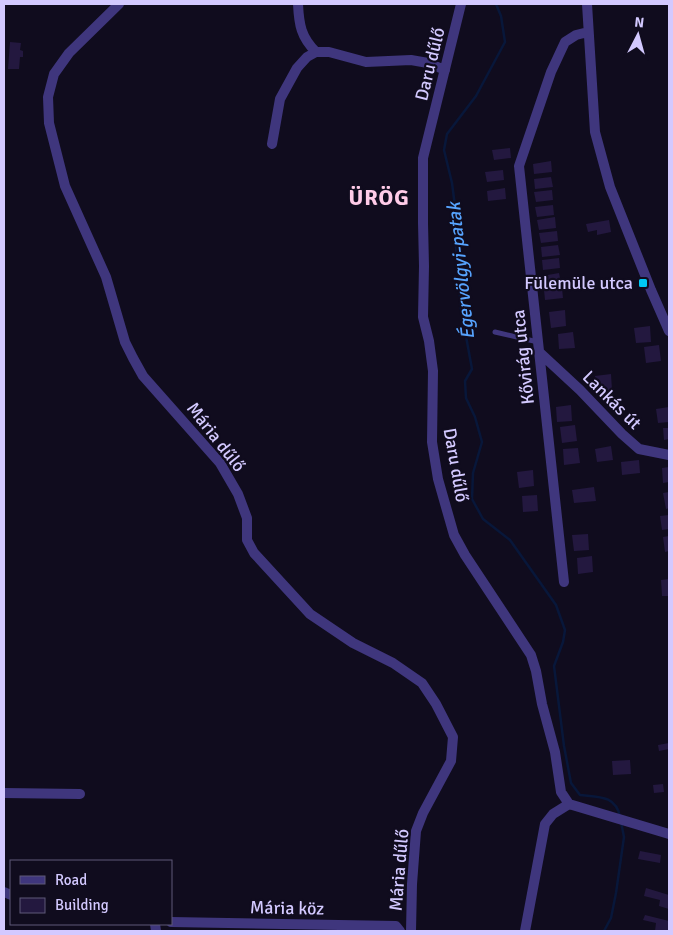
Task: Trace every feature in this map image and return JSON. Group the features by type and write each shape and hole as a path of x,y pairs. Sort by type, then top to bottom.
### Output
{"street":[{"name":"Mária dűlő","path":"119,4 69,52 54,74 48,97 49,123 65,186 106,276 125,342 133,358 143,376 173,408 224,471 238,494 246,518 247,540 254,553 310,614 354,643 393,663 422,683 436,704 453,737 451,761 423,813 416,831 411,931"},
{"path":"298,4 303,36 316,52"},
{"name":"Daru dűlő","path":"462,4 423,158 423,317 434,370 432,442 438,479 454,535 531,656 555,752 561,792 568,804"},
{"path":"586,4 595,132 610,187 650,290 669,331"},
{"name":"Kővirág utca","path":"564,582 519,166 544,90 565,42 576,34 588,32"},
{"path":"272,144 280,99 297,68 307,57 316,52 329,52 366,62 411,60 428,63 445,70"},
{"name":"Lankás út","path":"539,352 639,449 669,455"},
{"path":"4,793 80,794"},
{"path":"525,931 545,824 553,814 568,804 669,834"},
{"name":"Mária köz","path":"172,922 396,926 400,931"}],"lane":[{"path":"495,332 538,342"}],"building":[{"path":"10,42 21,43 20,50 23,51 23,57 20,57 19,69 8,69"},
{"path":"510,148 511,158 494,160 492,150"},
{"path":"551,161 552,172 534,174 533,164"},
{"path":"503,170 504,180 487,182 485,172"},
{"path":"551,177 553,187 535,189 534,179"},
{"path":"505,188 506,199 488,201 487,191"},
{"path":"552,190 553,200 536,202 534,192"},
{"path":"553,205 554,215 537,217 535,207"},
{"path":"555,217 556,228 539,230 537,220"},
{"path":"609,220 611,232 597,235 597,230 588,232 586,224"},
{"path":"557,231 558,241 541,243 539,233"},
{"path":"558,245 560,255 542,257 541,247"},
{"path":"559,258 560,268 543,270 542,260"},
{"path":"559,273 561,283 543,286 542,276"},
{"path":"562,288 563,298 545,300 544,290"},
{"path":"565,310 566,326 551,328 549,312"},
{"path":"650,326 651,342 636,343 634,328"},
{"path":"573,332 575,348 559,349 558,334"},
{"path":"659,345 661,361 646,363 644,347"},
{"path":"611,374 612,390 597,392 595,376"},
{"path":"571,405 572,421 557,422 556,407"},
{"path":"669,407 669,422 658,423 656,409"},
{"path":"575,425 577,441 562,443 560,427"},
{"path":"663,428 669,428 669,439 664,440"},
{"path":"611,446 613,460 597,462 595,449"},
{"path":"578,448 580,463 564,465 563,449"},
{"path":"639,460 640,473 622,475 621,462"},
{"path":"669,467 669,482 663,483 662,468"},
{"path":"533,470 534,486 519,488 517,472"},
{"path":"594,487 596,501 574,503 572,490"},
{"path":"669,492 669,508 666,509 663,493"},
{"path":"537,495 538,511 523,512 522,496"},
{"path":"669,515 669,529 662,530 660,516"},
{"path":"588,534 589,550 574,551 572,535"},
{"path":"669,536 669,551 665,552 663,537"},
{"path":"592,556 593,572 578,574 577,558"},
{"path":"669,579 669,596 662,596 661,580"},
{"path":"669,743 669,749 659,751 658,745"},
{"path":"630,760 631,774 613,775 612,761"},
{"path":"663,784 664,792 654,793 653,785"},
{"path":"640,851 661,855 660,863 638,859"},
{"path":"646,888 669,895 669,909 659,906 660,900 644,896"},
{"path":"645,915 669,921 668,931 655,931 656,923 643,920"}],"waterway":[{"name":"Égervölgyi-patak","path":"496,4 501,16 505,42 476,96 447,134 444,150 452,183 456,214 455,234 461,309 472,369 465,381 466,398 475,417 482,442 473,473 472,499 483,519 510,540 556,605 565,630 563,642 554,666 564,746 571,783 580,795 600,797 610,801 615,805 620,817"},
{"name":"Égervölgyi-patak","path":"604,931 611,918 616,893 624,837 621,822"}],"place":[{"name":"Fülemüle utca","path":"643,283"}],"district":[{"name":"ÜRÖG","path":"379,197"}]}
